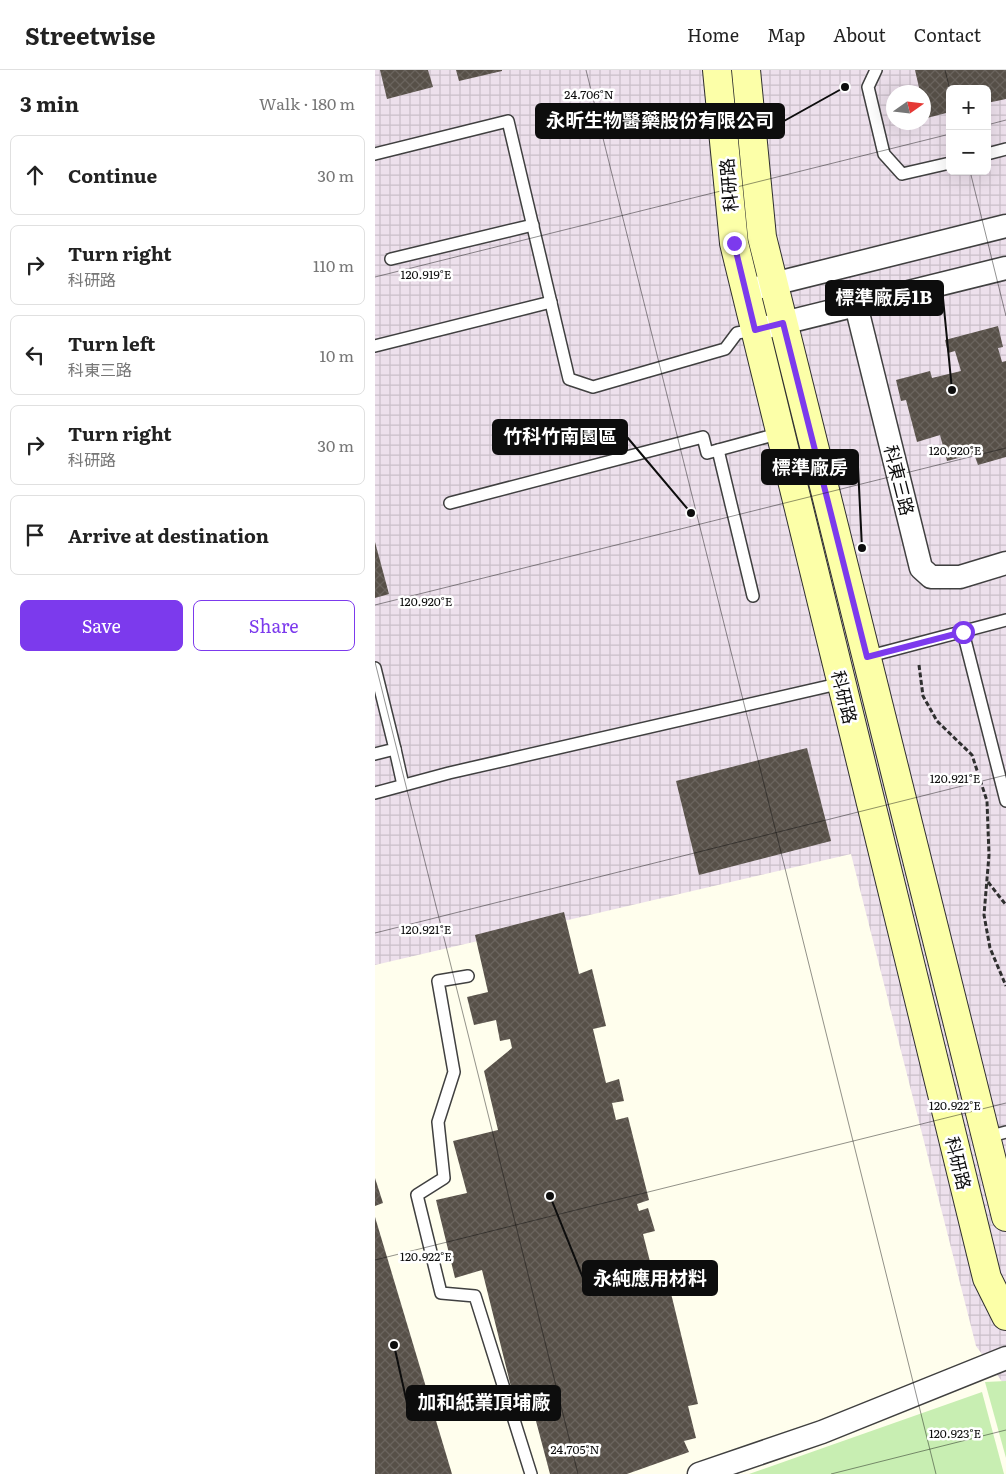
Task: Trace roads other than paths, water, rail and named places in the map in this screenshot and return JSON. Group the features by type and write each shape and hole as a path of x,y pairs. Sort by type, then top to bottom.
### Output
{"street":[{"name":"科研路","path":"717,70 734,243 745,291 987,1278 1006,1316"},
{"name":"科研路","path":"746,70 762,237 867,657 996,1135 1006,1216"},
{"path":"745,291 1006,226"},
{"path":"755,330 1006,268"},
{"name":"科東三路","path":"856,305 921,568 931,577 959,577 1006,563"},
{"path":"699,1474 822,1432 1006,1358"}],"lane":[{"path":"876,70 868,87 884,154 902,174 946,164"},
{"path":"375,154 508,121 569,379 593,387 725,349 737,333 755,330"},
{"path":"991,153 1006,149"},
{"path":"391,259 533,225"},
{"path":"375,346 551,302"},
{"path":"450,502 703,437 707,453 781,433"},
{"path":"718,450 753,596"},
{"path":"867,657 1006,620"},
{"path":"963,632 1006,801"},
{"path":"375,668 403,785"},
{"path":"375,793 449,773 842,683"},
{"path":"375,754 395,749"},
{"path":"468,976 438,981 454,1072 438,1122 445,1178 417,1196 441,1292 475,1296 531,1474"}],"place":[{"name":"永昕生物醫藥股份有限公司","path":"845,87"},
{"name":"標準廠房1B","path":"952,390"},
{"name":"竹科竹南園區","path":"691,513"},
{"name":"標準廠房","path":"862,548"},
{"name":"永純應用材料","path":"550,1196"},
{"name":"加和紙業頂埔廠","path":"394,1345"}]}
